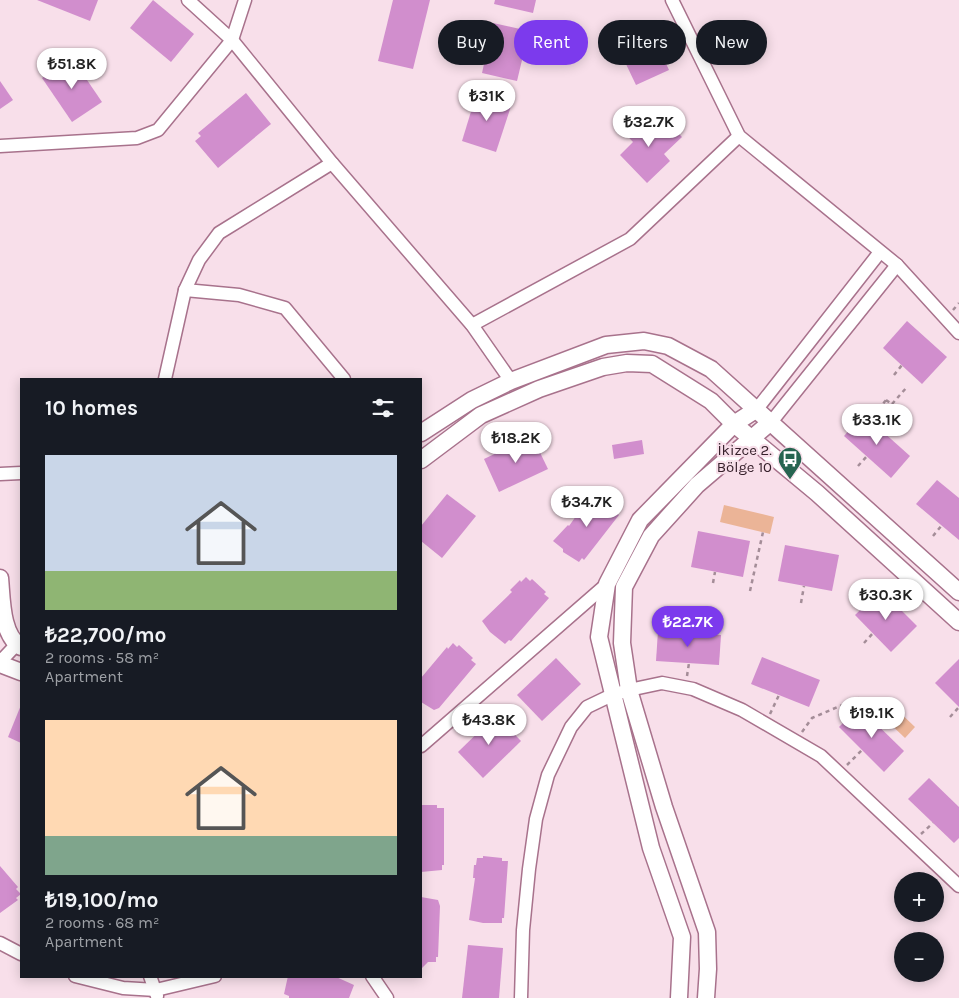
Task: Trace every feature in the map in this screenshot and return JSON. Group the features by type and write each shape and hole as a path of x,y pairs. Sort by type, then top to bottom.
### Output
{"main road":[{"path":"422,432 472,400 511,381 606,345 644,340 668,346 711,369 772,421 959,592"},
{"path":"422,459 481,414 539,389 603,367 626,363 652,364 711,401 734,424 754,438 959,622"},
{"path":"679,998 682,937 651,848 599,637 607,584 640,520 734,424 757,409"},
{"path":"706,998 708,968 707,932 664,807 629,690 622,643 624,587 651,536 697,485 772,421"},
{"path":"0,578 6,624 19,645"},
{"path":"0,663 20,672"}],"street":[{"path":"188,0 232,40 332,163 472,325 511,381"},
{"path":"0,146 136,138 158,130 232,40 245,0"},
{"path":"672,0 740,136 897,265 959,333"},
{"path":"472,325 630,239 740,136"},
{"path":"165,378 185,290 199,260 219,233 332,163"},
{"path":"757,409 880,252"},
{"path":"772,421 897,265"},
{"path":"185,290 239,295 286,308 343,378"},
{"path":"0,474 20,473"},
{"path":"422,741 607,584"},
{"path":"0,663 19,645"},
{"path":"521,998 523,930 529,869 536,819 548,776 571,727 587,707 612,695 629,690 662,683 692,689 742,710 796,741 821,756 839,772 959,886"},
{"path":"0,943 20,953"},
{"path":"83,978 157,994 209,978"},
{"path":"151,978 157,994"},
{"path":"373,978 387,998"}],"path":[{"path":"894,374 902,366"},
{"path":"892,404 907,386"},
{"path":"886,400 892,404 908,416 906,422 899,428 877,411 886,400"},
{"path":"858,466 867,456"},
{"path":"933,536 942,526"},
{"path":"750,592 763,532"},
{"path":"712,583 715,572"},
{"path":"801,603 804,586"},
{"path":"864,643 873,633"},
{"path":"766,724 779,695"},
{"path":"796,741 812,718 861,697 884,718 891,710 889,709"},
{"path":"950,718 959,707"},
{"path":"839,772 862,750"},
{"path":"913,842 933,823"}],"shaded area":[{"path":"724,505 774,517 770,534 720,522"},
{"path":"894,707 915,727 905,738 884,718"}],"building":[{"path":"37,0 98,0 90,21"},
{"path":"153,0 194,34 171,62 130,28"},
{"path":"393,0 430,0 413,69 378,61"},
{"path":"495,0 536,0 533,13 494,4"},
{"path":"504,25 514,28 514,65 521,65 517,81 482,73 484,65 504,65"},
{"path":"72,58 102,102 72,122 42,78"},
{"path":"626,65 667,65 669,70 636,85"},
{"path":"0,81 13,100 0,109"},
{"path":"477,92 512,103 496,152 462,141"},
{"path":"246,93 271,124 218,168 195,141 201,136 198,133"},
{"path":"663,118 682,137 664,154 670,161 647,183 620,155 633,142 621,129 630,120 646,135"},
{"path":"907,321 947,357 922,384 883,348"},
{"path":"863,414 910,456 891,478 844,436"},
{"path":"532,436 548,469 499,492 484,459"},
{"path":"642,440 644,454 614,459 612,445"},
{"path":"937,480 959,498 959,540 916,504"},
{"path":"447,494 476,516 442,558 422,542 422,525"},
{"path":"595,495 600,498 602,496 616,508 614,511 619,515 584,560 582,558 579,562 563,552 563,549 553,541 569,526 589,498 591,500"},
{"path":"698,531 750,541 743,577 691,567"},
{"path":"785,545 839,555 832,591 778,581"},
{"path":"526,577 530,581 532,579 546,592 544,594 549,598 511,641 509,640 505,644 490,632 482,621 512,592 510,590 520,580 521,582"},
{"path":"881,590 917,626 891,652 855,615"},
{"path":"658,631 721,635 719,665 656,661"},
{"path":"453,643 457,647 459,645 473,658 471,660 476,664 439,708 434,710 422,703 422,677 447,647 448,649"},
{"path":"762,657 820,680 809,707 751,684"},
{"path":"556,658 581,684 542,721 517,695"},
{"path":"959,659 959,707 935,683"},
{"path":"20,707 20,743 8,737"},
{"path":"859,707 904,751 884,772 839,727"},
{"path":"496,715 521,741 483,778 458,752"},
{"path":"929,778 959,807 959,838 954,843 908,799"},
{"path":"422,805 437,805 437,808 444,808 444,865 442,865 442,870 422,872"},
{"path":"483,856 502,858 502,861 508,861 504,918 502,918 502,923 483,923 469,920 475,878 473,878 474,865 476,865 477,858 483,858"},
{"path":"0,866 18,887 16,889 20,895 16,898 18,900 0,913"},
{"path":"422,897 438,900 440,906 438,957 436,957 436,962 428,962 422,968"},
{"path":"468,945 503,948 499,998 462,998"},
{"path":"288,978 338,978 354,985 349,998 289,998 289,996 284,994"}],"place":[{"name":"İkizce 2. Bölge 10","path":"790,480"}]}
